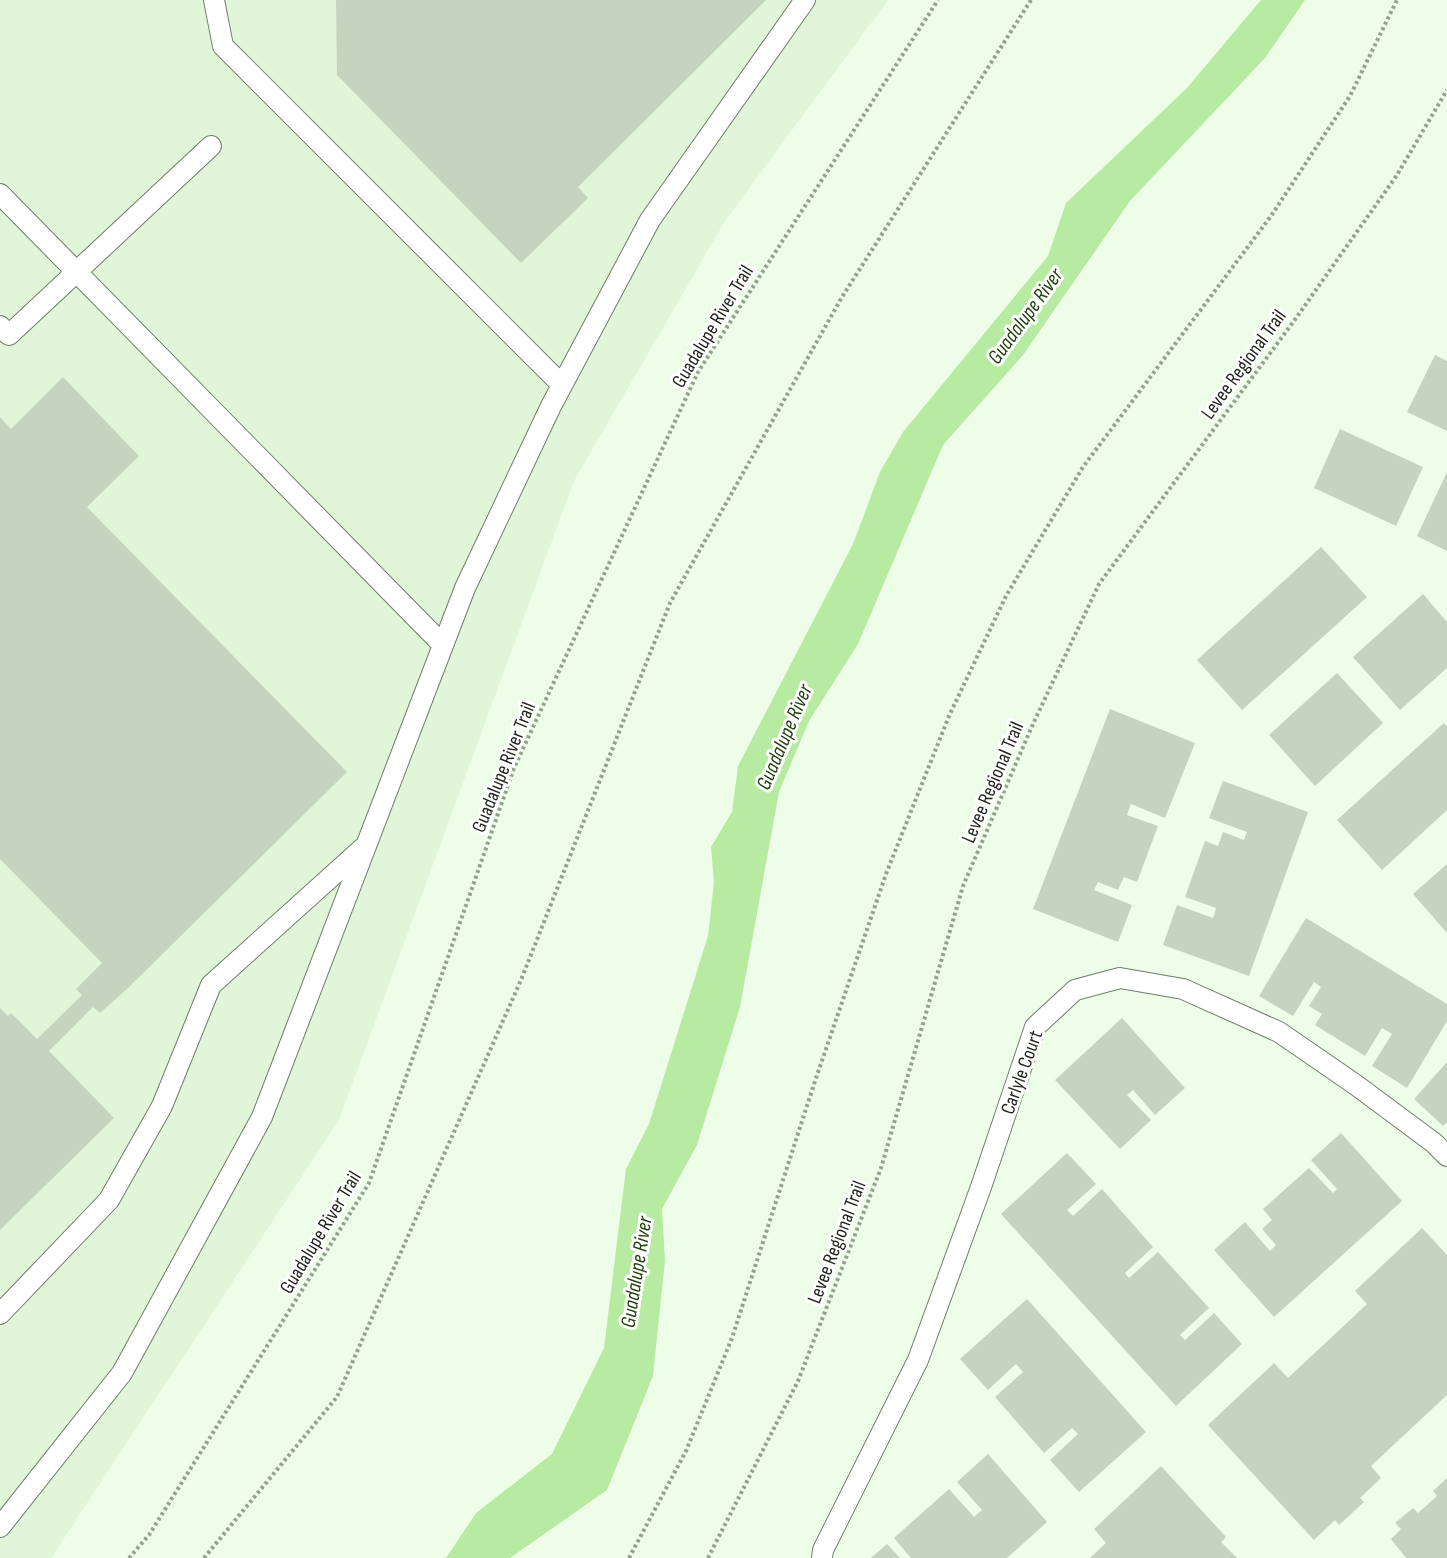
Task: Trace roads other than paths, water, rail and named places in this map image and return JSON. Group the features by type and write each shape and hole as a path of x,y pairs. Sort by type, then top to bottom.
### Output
{"lane":[{"path":"0,1527 122,1373 262,1117 465,588 562,385 650,220 805,0"},
{"path":"216,2 223,46 562,385"},
{"path":"0,326 9,335 211,146"},
{"path":"0,194 443,645"},
{"path":"0,1314 109,1200 162,1106 211,985 366,844"},
{"name":"Carlyle Court","path":"822,1558 823,1550 918,1360 981,1187 1035,1026 1075,990 1120,978 1183,989 1279,1032 1356,1085 1434,1143 1447,1156"}],"water":[{"name":"Guadalupe River","path":"1261,0 1305,0 1265,58 1130,201 1023,355 943,445 858,644 809,721 779,792 740,1007 697,1145 662,1209 665,1260 653,1376 607,1490 510,1558 446,1558 476,1513 552,1454 604,1348 626,1169 649,1124 708,936 714,882 711,847 732,812 738,766 853,544 880,472 903,432 1048,256 1066,203 1187,88"}]}
